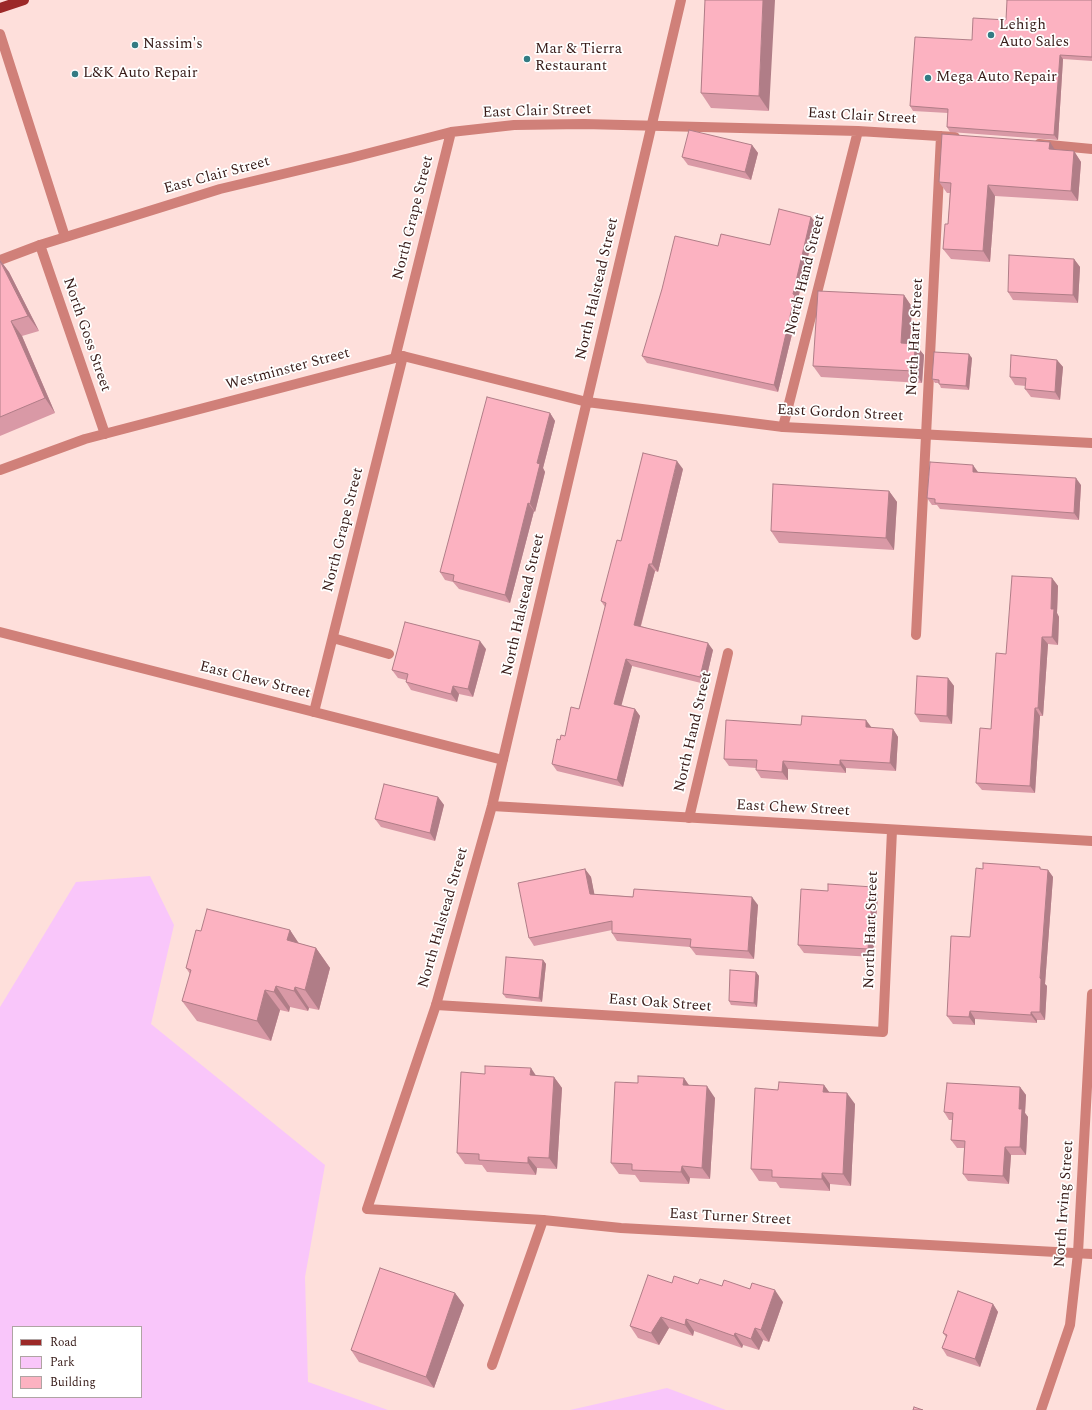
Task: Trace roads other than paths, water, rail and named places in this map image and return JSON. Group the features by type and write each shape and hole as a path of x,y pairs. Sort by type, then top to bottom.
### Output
{"main road":[{"path":"0,8 24,0"}],"street":[{"name":"North Halstead Street","path":"367,1209 436,1005 492,806 681,0"},
{"path":"0,34 65,237"},
{"name":"East Clair Street","path":"0,260 40,245 220,189 451,132 552,124 652,125 858,131 964,138"},
{"name":"North Hand Street","path":"783,427 858,131"},
{"name":"North Grape Street","path":"314,712 333,638 451,132"},
{"name":"North Hart Street","path":"916,635 941,136"},
{"path":"1028,143 1092,149"},
{"name":"North Goss Street","path":"40,245 105,434"},
{"name":"Westminster Street","path":"0,470 85,439 399,357 586,402"},
{"name":"East Gordon Street","path":"586,402 783,427 1092,443"},
{"name":"East Chew Street","path":"0,632 503,760"},
{"path":"333,638 389,654"},
{"name":"North Hand Street","path":"688,818 728,653"},
{"name":"East Chew Street","path":"492,806 1092,841"},
{"name":"North Hart Street","path":"883,1032 892,830"},
{"name":"North Irving Street","path":"1041,1410 1070,1325 1078,1253 1092,994"},
{"name":"East Oak Street","path":"436,1005 883,1032"},
{"name":"East Turner Street","path":"367,1209 543,1220 621,1228 1092,1254"},
{"path":"492,1365 543,1220"}],"place":[{"name":"Lehigh Auto Sales","path":"991,35"},
{"name":"Nassim's","path":"135,45"},
{"name":"Mar & Tierra Restaurant","path":"527,59"},
{"name":"L&K Auto Repair","path":"75,74"},
{"name":"Mega Auto Repair","path":"928,78"}]}
